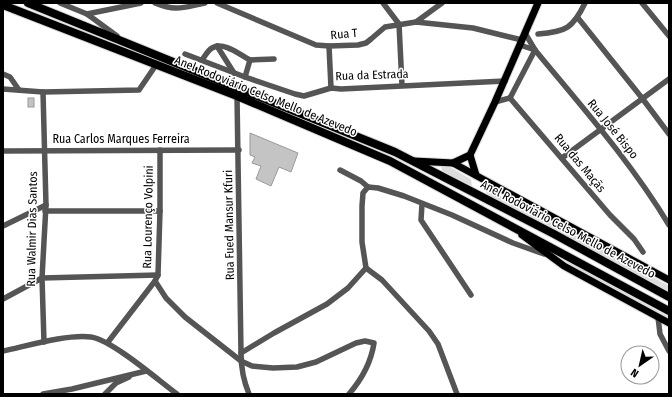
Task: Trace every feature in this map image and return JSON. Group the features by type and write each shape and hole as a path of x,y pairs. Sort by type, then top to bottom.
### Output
{"highway":[{"name":"Anel Rodoviário Celso Mello de Azevedo","path":"28,3 122,40 413,161 554,234 669,297"},
{"name":"Anel Rodoviário Celso Mello de Azevedo","path":"3,5 237,96 390,161 669,311"}],"main road":[{"path":"453,163 470,155 538,3"},
{"path":"470,155 476,175"},
{"name":"Anel Rodoviário Celso Mello de Azevedo","path":"413,161 453,163 669,280"},
{"name":"Anel Rodoviário Celso Mello de Azevedo","path":"512,226 549,256 564,266 669,324"}],"street":[{"path":"60,3 87,14 122,40"},
{"path":"87,14 142,3"},
{"path":"155,3 166,8 177,9 206,3"},
{"name":"Rua T","path":"217,3 316,45 329,46 362,44 371,39 385,27 416,22 473,28 522,39"},
{"path":"383,3 399,24 402,85"},
{"path":"416,22 442,3"},
{"path":"538,34 557,33 565,29 578,18 585,3"},
{"path":"642,3 669,36"},
{"path":"578,18 669,134"},
{"path":"495,102 510,98 535,50 522,39"},
{"name":"Rua José Bispo","path":"522,39 535,50 628,164 653,199 669,225"},
{"path":"202,60 211,49 217,46 225,47 250,60 274,59"},
{"path":"217,46 234,73"},
{"path":"329,46 331,88"},
{"name":"Rua da Estrada","path":"185,54 245,77 304,96 331,88 341,89 504,81"},
{"path":"245,77 250,60"},
{"path":"3,88 43,92 139,90 156,65"},
{"path":"3,74 10,77 19,90"},
{"path":"562,158 669,79"},
{"name":"Rua Walmir Dias Santos","path":"43,92 46,208 42,278 44,342"},
{"name":"Rua Fued Mansur Kfuri","path":"237,96 241,360 249,394"},
{"name":"Rua das Maçãs","path":"510,98 610,216 634,239 644,252"},
{"name":"Rua Lourenço Volpini","path":"160,150 160,210 157,278 166,298 185,317 241,360 252,366 273,368 297,367 316,362 356,343 365,341 374,343 368,367 349,394"},
{"name":"Rua Carlos Marques Ferreira","path":"3,151 239,150"},
{"path":"340,170 361,181 368,187 385,190 404,196 452,214 513,243 542,252 549,256"},
{"path":"368,187 363,193 362,206 362,242 366,268 382,280 429,331 438,344 457,394"},
{"path":"422,204 420,209 421,220 471,295"},
{"path":"3,226 46,208 160,210"},
{"path":"241,354 274,333 327,304 348,288 366,268"},
{"path":"3,299 42,278 157,278"},
{"path":"108,342 157,278"},
{"path":"658,317 660,334 669,351"},
{"path":"3,351 44,342 77,337 92,337 108,342 177,394"},
{"path":"43,394 72,389 146,371"},
{"path":"105,394 116,383 133,373"}],"shaded area":[{"path":"446,165 471,179 472,187 442,171 441,167"},
{"path":"480,185 669,286 669,293 490,197"},
{"path":"559,257 669,317 669,321 572,266"}],"building":[{"path":"28,98 34,98 34,107 28,107"},
{"path":"250,133 298,153 291,172 279,167 271,186 256,179 261,166 252,163 255,157 250,155"}]}
